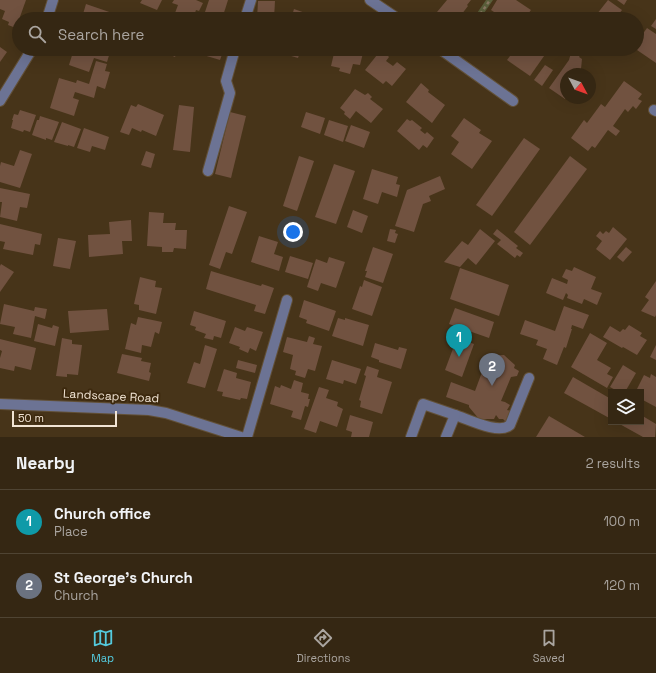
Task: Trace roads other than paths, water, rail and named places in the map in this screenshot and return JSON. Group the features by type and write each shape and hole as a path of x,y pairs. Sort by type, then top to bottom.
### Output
{"street":[{"path":"49,12 53,0"},
{"path":"247,12 251,0"},
{"path":"370,0 388,12"},
{"path":"0,101 28,56"},
{"path":"208,171 230,93 226,81 233,56"},
{"path":"450,56 513,101"},
{"path":"247,437 287,300"},
{"path":"411,437 423,404 492,428 507,428 510,425 529,378"},
{"name":"Landscape Road","path":"0,404 149,410 166,413 241,437"},
{"path":"446,437 454,415"}],"place":[{"name":"Church office","path":"459,357"},
{"name":"St George's Church","path":"492,386"}]}
